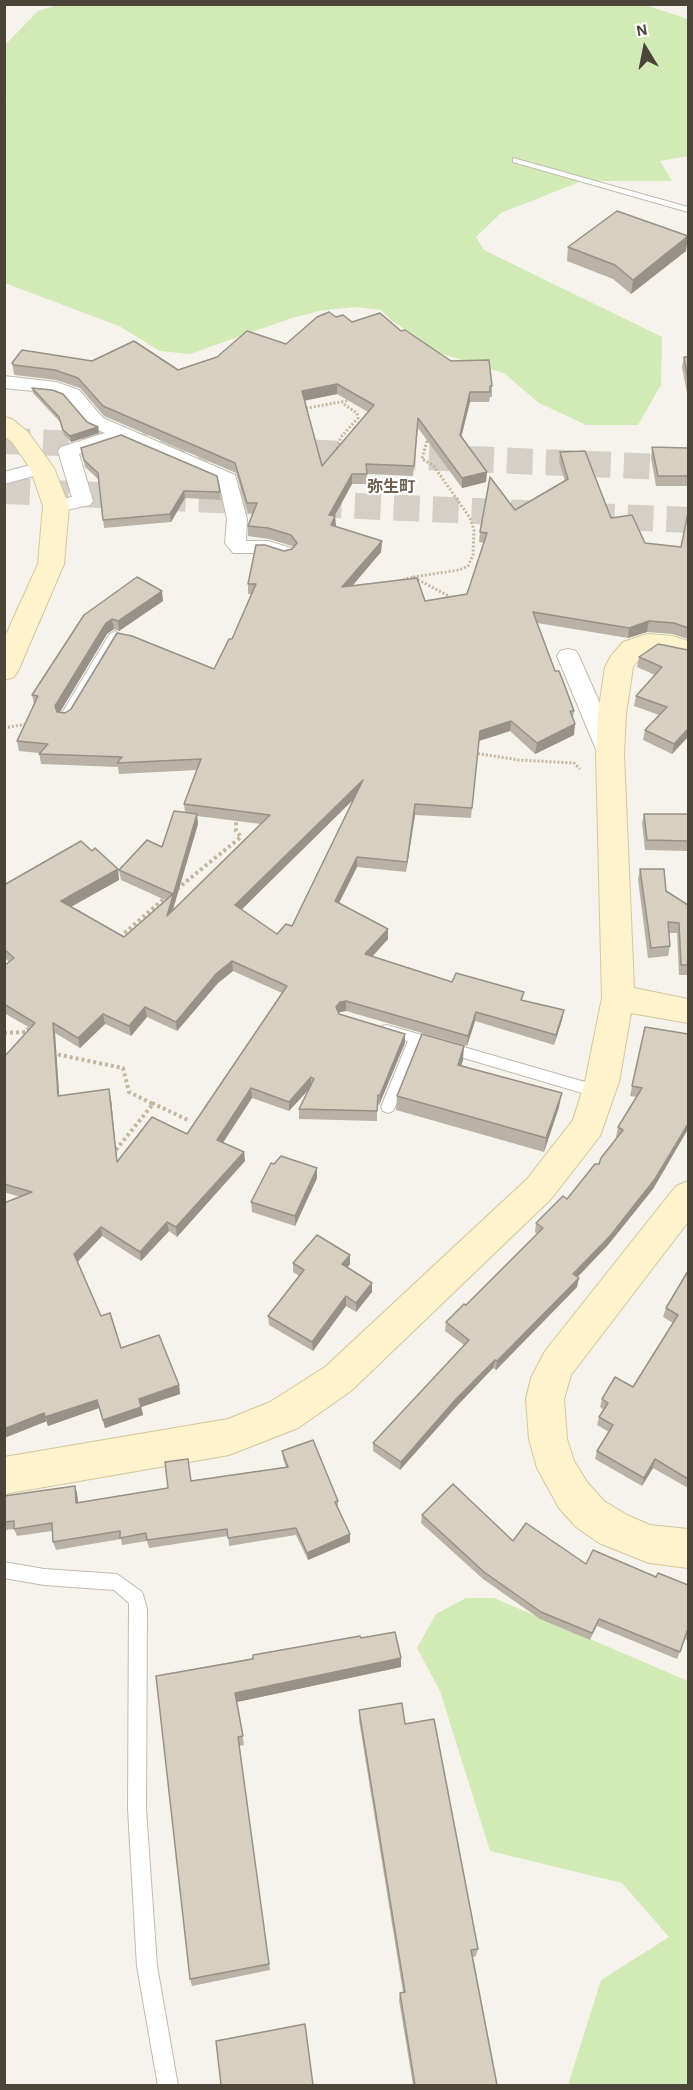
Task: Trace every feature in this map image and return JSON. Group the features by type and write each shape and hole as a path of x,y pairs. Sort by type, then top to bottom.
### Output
{"street":[{"path":"4,382 56,388 72,394 96,422 120,434 172,453 207,472 228,479 237,519 235,543 240,548 268,547 284,553"},
{"path":"4,424 21,437 42,468 56,506 51,564 4,671"},
{"path":"56,506 83,501 68,452 120,434"},
{"path":"4,478 42,468"},
{"path":"4,1476 229,1437 284,1415 338,1379 539,1189 588,1126 599,1092 618,998 610,754 612,714 619,667 633,648 647,644 672,645 688,650"},
{"path":"568,656 610,754"},
{"path":"618,998 688,1011"},
{"path":"688,1196 558,1363 549,1378 545,1399 548,1439 557,1468 573,1494 590,1514 613,1528 649,1544 688,1548"}],"lane":[{"path":"516,160 688,210"},
{"path":"65,718 115,635"},
{"path":"375,1027 599,1092"},
{"path":"388,1107 416,1038"},
{"path":"4,1570 44,1577 117,1582 136,1598 139,1609 137,1809 147,1966 168,2085"}],"path":[{"path":"294,411 352,399"},
{"path":"334,455 340,437 358,418 357,413 341,403"},
{"path":"391,584 413,577 459,570 468,566 473,555 474,530 470,518 433,465 422,459 430,430"},
{"path":"413,577 455,600"},
{"path":"4,728 65,718"},
{"path":"473,753 519,760 574,763 612,806"},
{"path":"115,942 131,925 241,837 236,831 236,810"},
{"path":"4,1034 25,1032 33,1024"},
{"path":"25,1032 33,1038"},
{"path":"51,1050 60,1055 123,1068 129,1092 153,1104 109,1158"},
{"path":"148,1102 190,1121"}],"green space":[{"path":"642,4 688,19 688,156 660,161 672,181 582,181 501,213 476,237 484,250 662,337 661,385 638,425 586,425 539,403 504,373 436,352 381,310 354,307 319,311 289,319 190,354 160,351 119,326 5,283 4,106 7,103 4,102 5,45 38,11 58,5"},
{"path":"466,1598 494,1598 688,1681 688,2085 568,2085 601,1980 669,1937 622,1883 490,1851 440,1691 417,1648 436,1614"}],"building":[{"path":"617,211 688,236 633,280 615,265 568,247"},
{"path":"329,312 336,317 343,315 352,322 380,313 401,331 405,330 451,361 489,360 492,386 490,386 490,392 470,392 460,435 487,472 462,478 418,418 414,466 366,464 367,474 352,474 329,515 335,516 331,525 382,541 342,587 417,578 425,601 467,594 487,533 480,532 490,477 515,510 568,479 560,452 585,451 611,518 632,515 645,543 681,547 688,513 688,628 674,623 649,621 629,628 533,612 555,671 559,671 563,681 574,711 570,711 575,724 537,743 511,721 480,731 472,808 415,804 407,862 357,857 335,901 388,929 365,954 452,982 456,973 524,992 521,1000 564,1010 556,1035 476,1012 468,1036 346,1001 340,1002 336,1007 339,1014 405,1034 380,1095 378,1095 377,1111 299,1109 314,1079 311,1077 289,1102 251,1088 217,1140 244,1152 176,1227 167,1222 140,1252 101,1227 74,1254 101,1316 110,1313 121,1348 159,1335 179,1385 139,1399 141,1407 103,1420 97,1400 45,1417 44,1413 4,1429 4,1203 32,1192 4,1184 4,1057 35,1023 4,1004 4,966 14,958 4,949 4,885 81,841 92,851 95,848 118,869 61,901 124,937 173,894 119,870 147,840 162,847 174,811 197,814 167,916 270,815 184,804 201,759 117,763 122,757 39,754 48,744 17,741 38,696 32,695 84,615 137,577 162,591 118,621 112,619 106,623 55,706 57,712 65,713 71,709 117,633 132,636 214,669 229,639 232,639 256,584 248,584 256,545 265,545 284,551 292,549 297,543 291,535 268,528 248,526 257,503 247,503 235,463 103,406 78,378 55,370 12,363 22,350 92,361 134,341 178,370 217,357 247,331 286,344 317,317","holes":["337,384 374,405 322,466 302,391","363,780 292,926 286,924 277,934 235,905","232,961 287,986 187,1134 152,1117 117,1162 109,1089 58,1096 53,1023 78,1038 103,1014 129,1026 145,1007 176,1022 217,973"]},
{"path":"684,357 688,357 688,380"},
{"path":"32,388 52,390 63,394 87,422 98,427 70,436 63,430 59,417"},
{"path":"121,435 217,476 220,492 184,491 170,514 103,520 98,473 84,460 81,448"},
{"path":"652,447 688,448 688,476 658,476"},
{"path":"658,644 688,650 688,729 674,744 645,730 667,707 636,696 662,667 639,657"},
{"path":"644,814 688,814 688,841 647,840"},
{"path":"640,869 664,869 666,891 688,905 688,965 681,965 679,923 668,922 670,946 651,948"},
{"path":"645,1027 688,1034 688,1124 655,1179 610,1236 573,1274 579,1278 456,1399 401,1462 373,1443 469,1340 446,1322 543,1228 536,1223 563,1196 567,1199 595,1164 599,1164 601,1158 623,1130 618,1127 642,1088 632,1086"},
{"path":"422,1034 464,1046 458,1065 562,1093 546,1138 397,1096"},
{"path":"281,1156 317,1168 295,1216 251,1202 271,1163 274,1164"},
{"path":"317,1235 350,1255 342,1264 372,1283 356,1303 346,1296 312,1342 268,1316 304,1270 293,1263"},
{"path":"688,1271 688,1479 655,1459 644,1478 597,1451 613,1425 599,1417 608,1403 602,1399 615,1377 633,1387 678,1315 666,1308"},
{"path":"313,1440 338,1501 335,1502 350,1534 307,1553 296,1528 228,1538 227,1529 147,1540 146,1533 120,1538 120,1531 53,1542 52,1523 14,1529 14,1521 4,1522 4,1496 75,1486 76,1503 168,1488 165,1462 188,1459 191,1481 288,1467 282,1451"},
{"path":"453,1484 513,1541 526,1523 586,1564 593,1550 656,1577 658,1573 688,1585 688,1632 680,1652 599,1619 592,1633 541,1612 484,1572 422,1515"},
{"path":"395,1632 401,1658 235,1693 243,1736 238,1737 269,1964 190,1979 156,1676 253,1659 253,1655"},
{"path":"402,1703 405,1724 434,1719 478,1949 471,1950 497,2085 415,2085 400,1993 405,1992 359,1710"},
{"path":"305,2024 313,2085 221,2085 216,2041"}],"tunnel":[{"path":"4,441 222,449"},
{"path":"273,451 688,468"},
{"path":"4,491 688,520"}],"district":[{"name":"弥生町","path":"391,487"}]}
